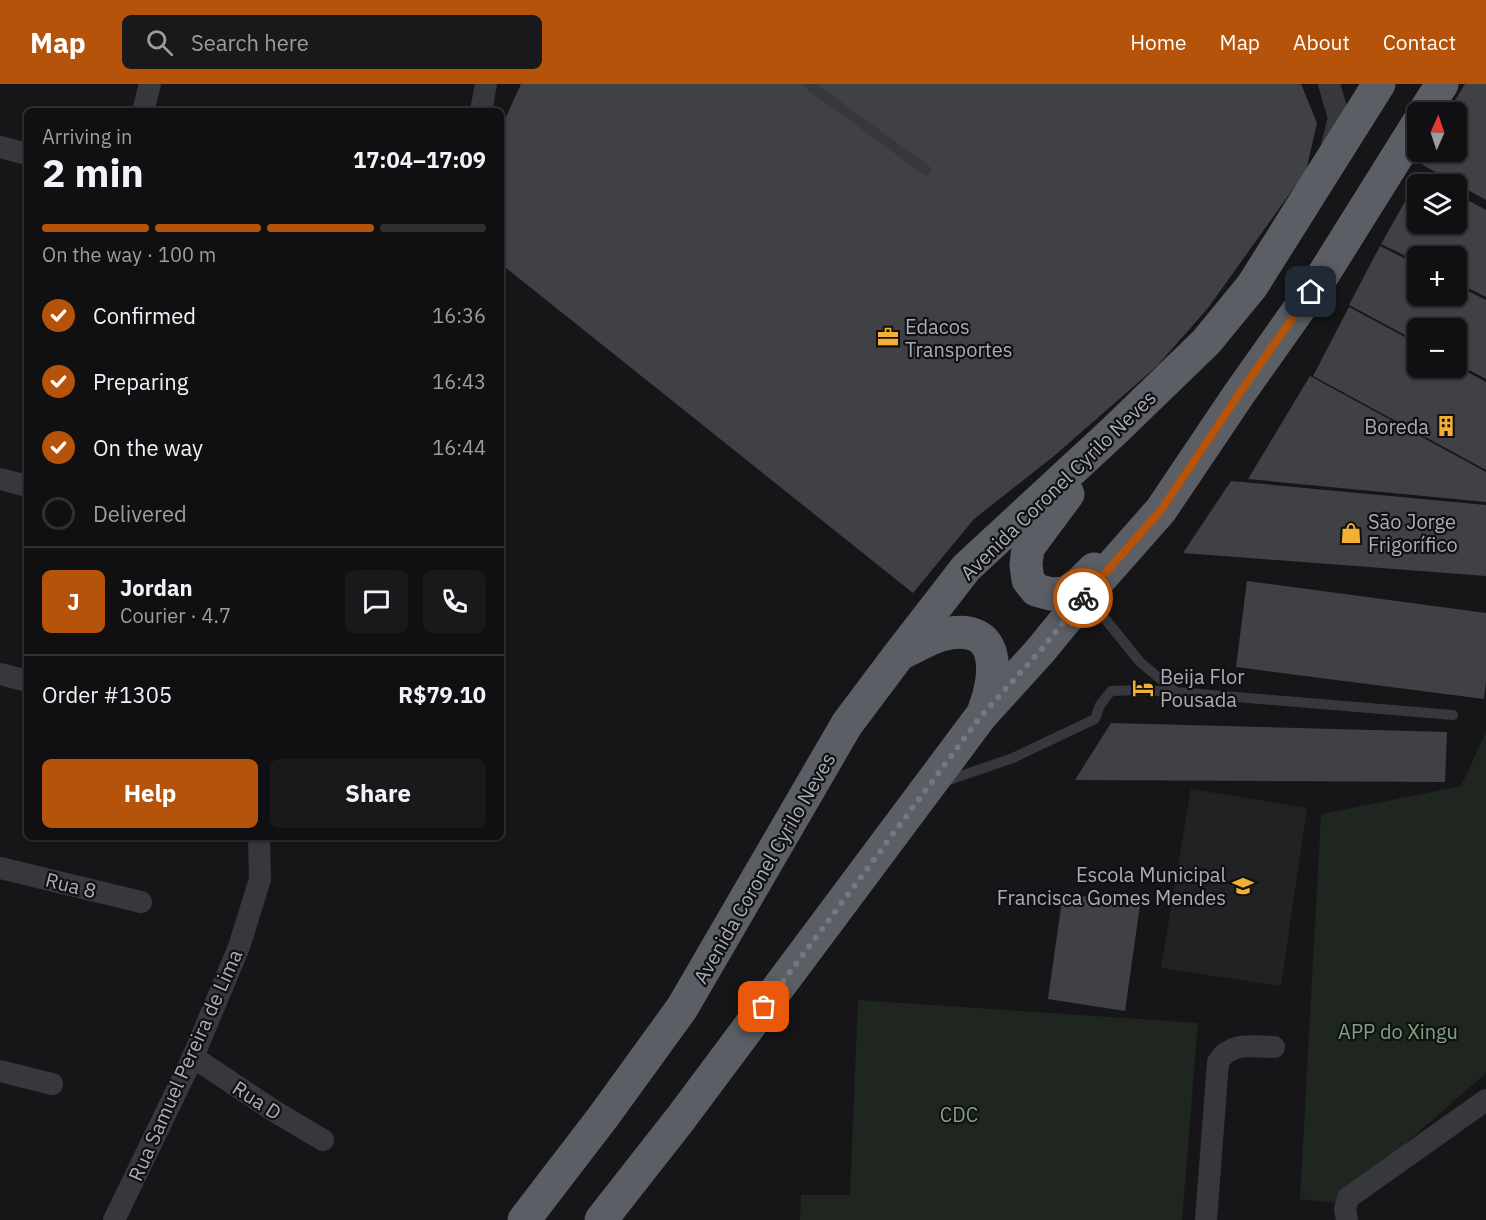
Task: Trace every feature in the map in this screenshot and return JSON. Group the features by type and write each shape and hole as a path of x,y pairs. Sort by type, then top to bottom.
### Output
{"highway":[{"name":"Avenida Coronel Cyrilo Neves","path":"524,1220 630,1081 682,1008 847,724 898,656 966,568 1206,342 1252,286 1379,84"},
{"path":"1430,102 1442,84"},
{"path":"601,1220 681,1118 981,716 1161,510 1323,275 1407,141"},
{"path":"1113,432 1028,548 1026,566 1028,580 1036,590 1052,594 1066,593 1080,583 1116,546 1161,510"},
{"path":"898,656 946,634 975,635 986,643 994,664 990,692 981,716"}],"street":[{"path":"144,108 150,84"},
{"path":"481,108 486,84"},
{"path":"1324,172 1339,118 1329,84"},
{"path":"0,147 24,153"},
{"path":"0,479 24,485"},
{"path":"0,674 24,680"},
{"name":"Rua Samuel Pereira de Lima","path":"114,1220 193,1057 239,947 260,879 259,840"},
{"name":"Rua 8","path":"0,868 141,902"},
{"path":"1206,1220 1218,1062 1224,1052 1235,1047 1274,1047"},
{"name":"Rua D","path":"193,1057 273,1112 323,1140"},
{"path":"0,1071 52,1084"},
{"path":"1347,1220 1345,1209 1348,1198 1486,1100"}],"lane":[{"path":"808,84 926,170"},
{"path":"1086,595 1140,662 1176,692"},
{"path":"928,787 1013,758 1095,719 1100,705 1111,691 1176,692 1454,715"}],"shaded area":[{"path":"1191,789 1307,808 1281,986 1161,968"}],"green space":[{"name":"APP do Xingu","path":"1486,732 1486,1073 1337,1203 1300,1199 1321,814 1461,786"},
{"name":"CDC","path":"858,1000 1198,1023 1182,1220 800,1220 801,1195 850,1195"}],"building":[{"name":"Edacos Transportes","path":"521,84 1301,84 1317,123 1306,171 1208,308 1157,366 1054,456 974,519 913,593 504,266 504,121"},
{"path":"1465,84 1486,84 1486,200 1467,190 1467,174 1439,174 1419,163 1467,162 1467,102 1454,102"},
{"path":"1407,198 1407,234 1467,234 1467,200 1486,210 1486,297 1467,288 1467,246 1407,246 1407,257 1381,244"},
{"path":"1380,246 1407,260 1407,306 1467,306 1467,290 1486,300 1486,379 1467,369 1467,318 1407,318 1407,336 1349,305"},
{"name":"Boreda","path":"1349,307 1407,338 1407,378 1467,378 1467,372 1486,382 1486,470 1313,376"},
{"path":"1310,376 1486,472 1486,502 1248,479"},
{"path":"1231,481 1486,505 1486,576 1183,553"},
{"path":"1247,581 1486,613 1484,699 1236,667"},
{"path":"1111,723 1447,732 1445,782 1075,780"},
{"path":"1063,893 1140,905 1125,1011 1048,999"}],"way so far":[{"path":"764,1007 981,716 1040,651 1083,598"}],"place":[{"name":"Edacos Transportes","path":"888,337"},
{"name":"Boreda","path":"1446,426"},
{"name":"São Jorge Frigorífico","path":"1351,533"},
{"name":"Beija Flor Pousada","path":"1143,688"},
{"name":"Escola Municipal Francisca Gomes Mendes","path":"1243,886"}],"route":[{"path":"1083,598 1161,510 1311,292"}]}
